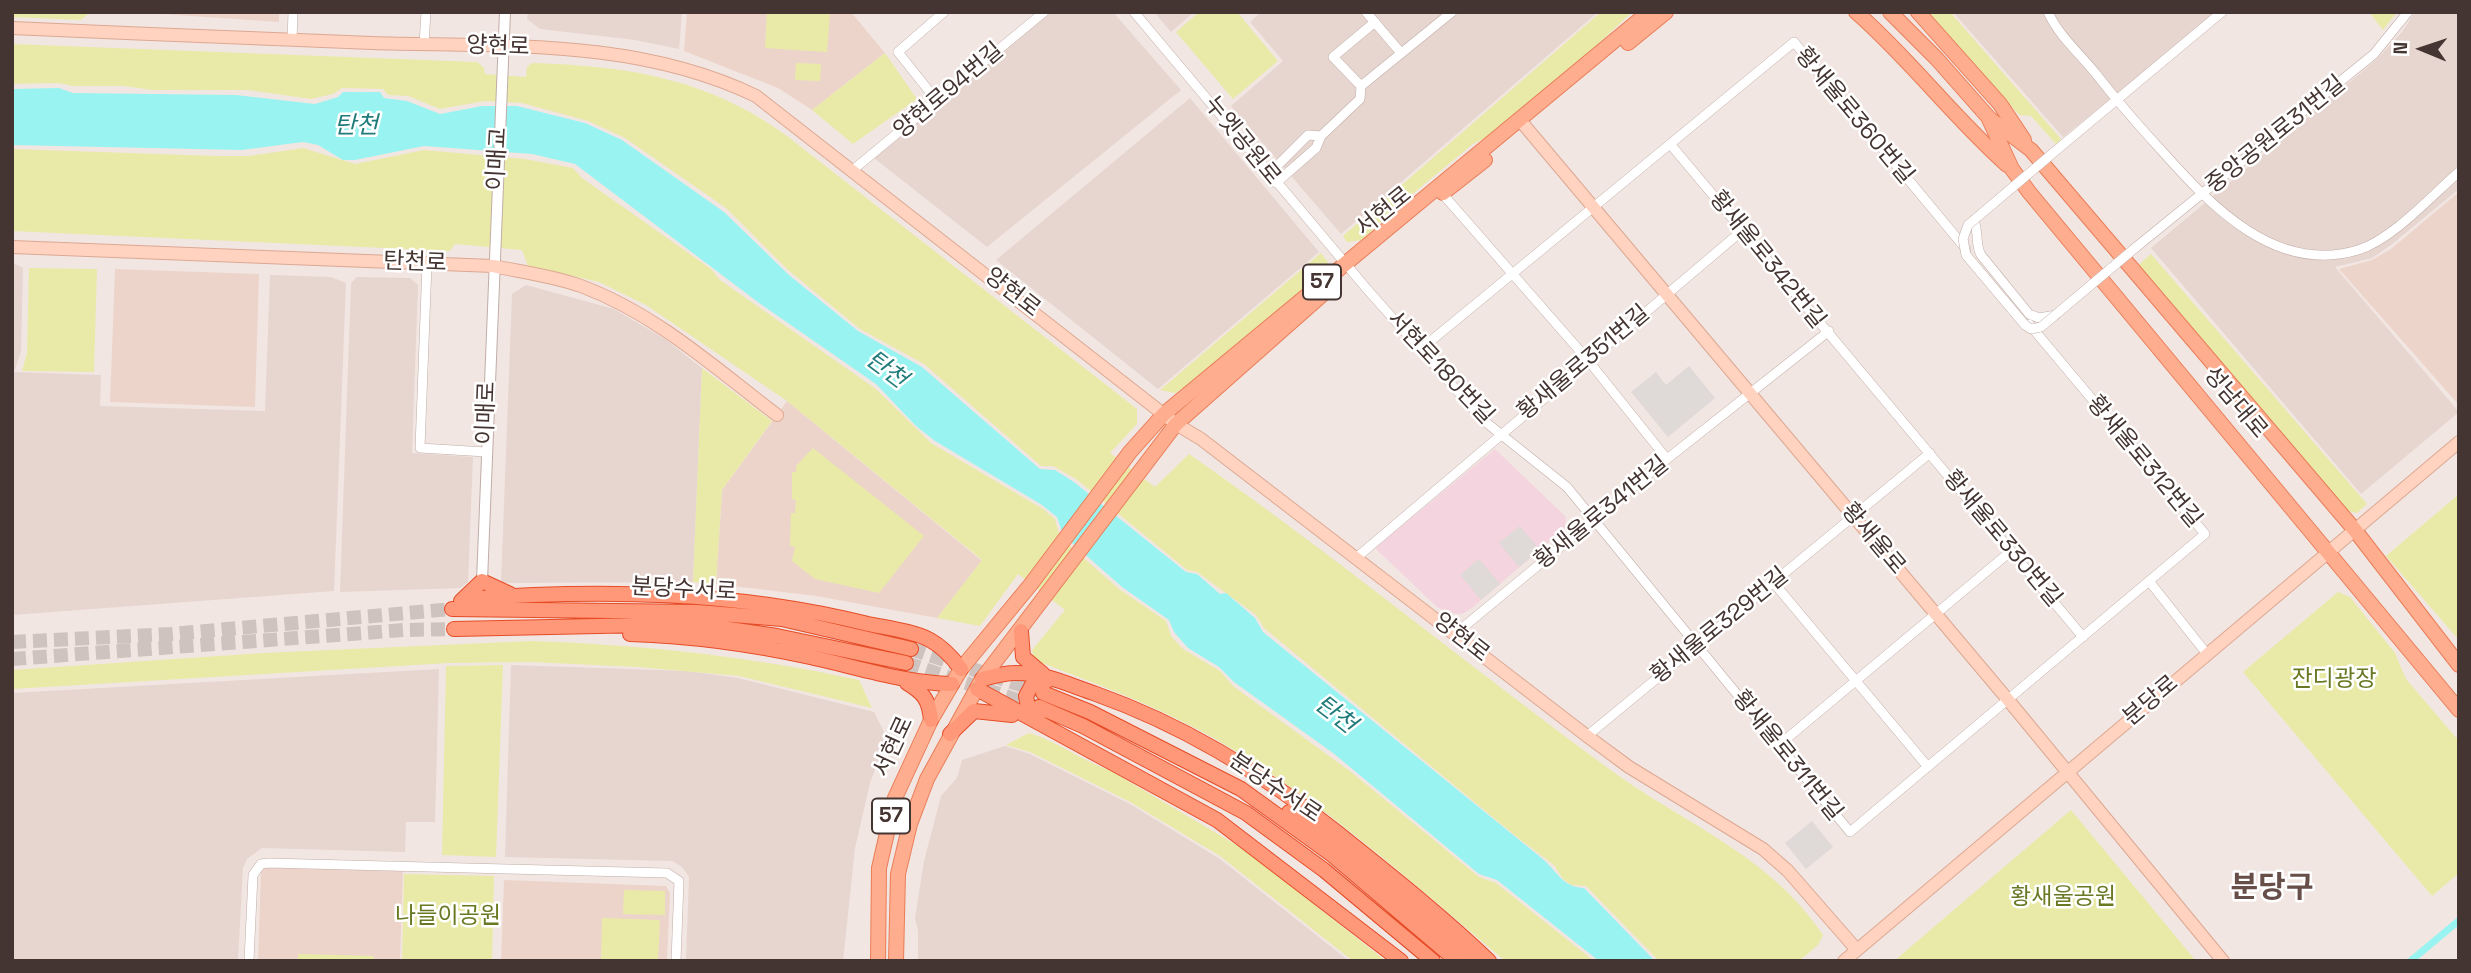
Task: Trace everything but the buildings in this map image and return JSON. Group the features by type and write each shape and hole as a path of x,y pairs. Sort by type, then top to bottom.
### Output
{"highway":[{"path":"464,599 482,581 506,593 518,595"},
{"path":"464,599 518,595 630,594 723,600 818,611 928,639 948,652 972,679 1217,820 1401,961"},
{"name":"분당수서로","path":"454,629 694,624 909,656 782,619 578,608 448,609 464,599"},
{"path":"506,628 685,636 807,656 927,684 952,684"},
{"path":"1021,631 1023,657 1030,666 1047,676 1196,737 1283,790 1453,926 1489,961"},
{"path":"972,679 1014,673 1047,676"},
{"path":"896,677 922,691 929,702 931,720"},
{"path":"1098,695 1080,693 1041,680 1030,687 1025,701 1034,716 1064,728 1132,773"},
{"name":"분당수서로","path":"1043,692 1228,782 1297,829 1457,961"},
{"path":"950,734 974,711 982,709 1034,713"},
{"name":"분당수서로","path":"1034,713 1083,726 1246,813 1324,870 1433,961"},
{"path":"1152,743 1222,767 1323,834 1477,961"},
{"path":"1193,783 1226,816 1296,866 1412,961"}],"main road":[{"name":"서현로","path":"1522,123 1649,12"},
{"name":"서현로","path":"895,961 902,855 914,810 950,734 972,679 1031,584 1130,452 1164,414 1522,123 1666,12"},
{"path":"1856,12 1902,54 1968,130 2012,169"},
{"name":"성남대로","path":"1890,12 1937,59 1989,118 2031,150 2049,175 2354,529 2459,665"},
{"path":"1918,12 2000,104 2031,150"},
{"name":"양현로","path":"12,28 292,40 504,45 620,55 701,73 756,96 854,169 1176,424 1356,558 1587,736 1629,767 1763,849 1788,871 1857,950"},
{"name":"성남대로","path":"1989,118 2012,169 2459,710"},
{"name":"황새울로","path":"1522,123 2009,701 2223,961"},
{"name":"탄천로","path":"12,247 493,266 563,280 625,305 667,330 777,415"},
{"name":"서현로","path":"972,679 1021,631 1176,424 1349,265"},
{"name":"분당로","path":"1844,961 2459,442"},
{"path":"952,684 972,679"},
{"name":"서현로","path":"878,961 879,868 895,798 931,720 952,684"}],"street":[{"path":"292,40 293,12"},
{"path":"424,44 426,12"},
{"path":"504,45 505,12"},
{"path":"937,101 898,52 944,12"},
{"name":"양현로94번길","path":"854,169 1044,12"},
{"name":"누엣공원로","path":"1134,12 1276,183 1349,265"},
{"path":"1366,12 1401,53"},
{"path":"1276,183 1316,148 1321,136 1360,99 1361,86 1452,12"},
{"path":"2048,12 2116,100 2201,195 2243,230 2262,239 2297,251 2330,254 2368,246 2388,233 2459,173"},
{"path":"2056,315 2039,328 2025,325 1966,255 1965,232 1974,220 2222,12"},
{"name":"중앙공원로31번길","path":"2056,315 2374,54 2408,12"},
{"path":"1361,86 1334,57 1375,22"},
{"name":"황새울로360번길","path":"1421,349 1794,42 2000,290"},
{"name":"이매교","path":"494,246 504,45"},
{"path":"1269,174 1308,135 1321,136"},
{"name":"황새울로342번길","path":"1671,145 1829,331 1750,393"},
{"path":"1439,190 1587,359 1667,459"},
{"path":"1974,220 1979,234 1978,248 1981,256 2029,314 2039,318 2056,315"},
{"name":"황새울로351번길","path":"1356,558 1587,359 1744,229"},
{"name":"이매로","path":"482,581 494,246"},
{"path":"427,264 420,448 486,452"},
{"name":"서현로180번길","path":"1349,265 1483,420 1503,433 1567,487 1593,519"},
{"name":"황새울로312번길","path":"2000,290 2204,534 2009,701"},
{"path":"1829,331 1930,453"},
{"name":"황새울로341번길","path":"1455,634 1750,393"},
{"name":"황새울로330번길","path":"1854,516 1930,453 2083,637"},
{"name":"황새울로329번길","path":"1587,736 1854,516"},
{"name":"황새울로311번길","path":"1593,519 1850,832 2009,701"},
{"path":"1779,745 2011,551"},
{"path":"2149,581 2207,654"},
{"path":"1773,582 1928,767"},
{"path":"249,961 253,875 261,864 268,863 667,873 678,881 676,961"}],"shaded area":[{"path":"133,12 279,12 279,22"},
{"path":"528,12 682,12 679,49 635,40 540,29 527,19"},
{"path":"687,12 851,12 885,53 812,110 778,88 684,51"},
{"path":"1050,12 1113,12 1181,90 987,247 874,158"},
{"path":"1154,12 1194,12 1171,32"},
{"path":"1261,12 1598,12 1341,234 1231,106 1283,61 1250,22"},
{"path":"1953,12 2219,12 2063,137"},
{"path":"2415,12 2459,12 2459,189 2372,258 2335,267 2459,412 2361,494 2151,248 2376,60 2402,32"},
{"path":"1190,98 1319,252 1158,389 996,260"},
{"path":"2459,192 2459,405 2339,269 2372,260 2391,249"},
{"path":"12,262 23,268 21,352 14,372 101,375 100,406 265,411 270,275 331,277 346,283 334,591 12,615"},
{"path":"115,269 259,274 255,407 110,402"},
{"path":"357,277 410,278 418,285 412,453 473,457 468,582 460,588 340,592 351,283"},
{"path":"526,285 614,309 665,339 702,368 693,582 501,583 512,294"},
{"path":"1689,366 1715,398 1668,437 1631,392 1656,372 1666,385"},
{"path":"787,401 982,561 937,618 816,596 716,584 722,490"},
{"path":"1495,449 1566,517 1565,528 1472,608 1462,614 1450,613 1437,607 1375,548"},
{"path":"1520,526 1540,550 1519,567 1499,543"},
{"path":"1479,559 1500,584 1481,600 1460,575"},
{"path":"511,665 688,671 738,678 874,712 887,738 870,783 855,848 843,961 686,961 689,877 683,868 673,861 505,857"},
{"path":"439,669 435,822 406,822 405,852 262,848 247,859 243,868 238,961 12,961 12,693"},
{"path":"1005,746 1030,754 1130,804 1220,859 1349,961 918,961 915,918 924,861 941,796 957,778 962,760"},
{"path":"1812,821 1833,847 1806,869 1785,843"},
{"path":"266,867 403,869 400,961 258,961 261,871"},
{"path":"504,880 666,886 670,893 667,961 501,961"}],"green space":[{"path":"12,12 111,12 88,14 81,20 12,17"},
{"path":"767,12 830,13 827,52 765,48"},
{"path":"1199,12 1237,12 1278,61 1233,99 1176,32"},
{"path":"1601,12 1632,12 1580,61 1489,136 1473,144 1392,211 1362,240 1347,242 1343,236"},
{"path":"1928,12 1950,12 2061,139 2056,144 2031,116 2019,115"},
{"path":"2369,12 2397,12 2383,30"},
{"path":"12,44 477,62 484,68 485,74 526,77 527,67 532,63 567,65 634,72 666,79 727,101 757,116 787,136 1137,409 1137,424 1110,453 1155,487 1189,454 1612,771 1753,863 1779,884 1823,935 1818,945 1799,961 1659,961 1586,886 1571,885 1563,879 1554,865 1264,628 1256,615 1197,572 1187,570 1076,479 1053,466 1041,466 924,364 860,329 788,270 726,208 625,138 588,121 522,103 485,101 440,109 408,96 388,95 383,89 342,88 333,94 311,99 248,90 152,90 58,83 12,84"},
{"path":"885,53 917,99 853,144 812,110"},
{"path":"796,63 821,64 820,81 795,80"},
{"path":"303,148 355,164 424,150 525,159 573,168 582,178 711,269 720,280 876,389 931,443 1043,509 1055,519 1060,537 1119,589 1166,621 1171,636 1183,649 1220,671 1233,686 1351,772 1479,877 1496,883 1594,961 1505,961 1402,873 1295,790 1257,765 1174,717 1034,660 1032,650 1065,610 1018,574 980,626 937,618 982,560 787,401 646,305 599,282 528,266 522,250 455,244 450,251 12,231 12,149 249,156"},
{"path":"1321,253 1328,262 1322,273 1188,385 1175,393 1160,390"},
{"path":"2151,254 2367,504 2357,513 2344,510 2135,268"},
{"path":"29,268 97,269 94,372 22,371 27,353"},
{"path":"702,368 772,421 722,490 716,584 693,582"},
{"path":"813,448 924,536 879,593 815,579 792,561 795,547 790,546 791,513 795,513 796,500 792,499 792,472 796,472 796,466"},
{"path":"2459,494 2459,640 2386,556"},
{"name":"잔디광장","path":"2338,592 2350,597 2395,653 2406,679 2459,741 2459,873 2432,896 2243,672"},
{"path":"531,641 615,645 696,653 777,664 859,680 872,708 739,676 638,667 530,662 449,663 12,689 12,670 263,653"},
{"path":"503,665 496,857 442,855 446,666"},
{"path":"1029,733 1111,771 1245,850 1386,961 1353,961 1220,856 1130,802 1030,752 1006,745"},
{"name":"황새울공원","path":"2071,810 2196,961 1894,961"},
{"name":"나들이공원","path":"404,874 494,876 492,961 402,961"},
{"path":"624,890 665,891 665,915 623,914"},
{"path":"602,918 660,920 658,961 601,961"},
{"path":"298,954 374,956 374,961 298,961"}],"water":[{"name":"탄천","path":"59,88 73,93 236,95 315,104 338,97 343,92 380,92 384,98 407,101 440,114 482,106 517,106 585,123 622,140 724,212 789,275 858,331 922,367 1040,469 1055,470 1074,482 1186,572 1197,574 1220,594 1226,593 1255,618 1263,632 1544,860 1561,878 1571,885 1584,888 1655,961 1599,961 1497,880 1479,874 1333,753 1234,682 1219,667 1188,648 1174,632 1169,620 1122,587 1063,535 1057,517 1042,505 935,441 916,426 876,384 759,303 575,164 532,154 424,146 343,160 318,145 303,142 242,150 12,145 12,89"},
{"path":"2459,916 2459,925 2416,961 2405,961"}],"tunnel":[{"path":"12,642 171,634 452,609"},
{"path":"12,659 404,630 454,629"},
{"path":"911,649 1042,692"},
{"path":"906,663 1038,707"}],"district":[{"name":"분당구","path":"2272,889"}]}
